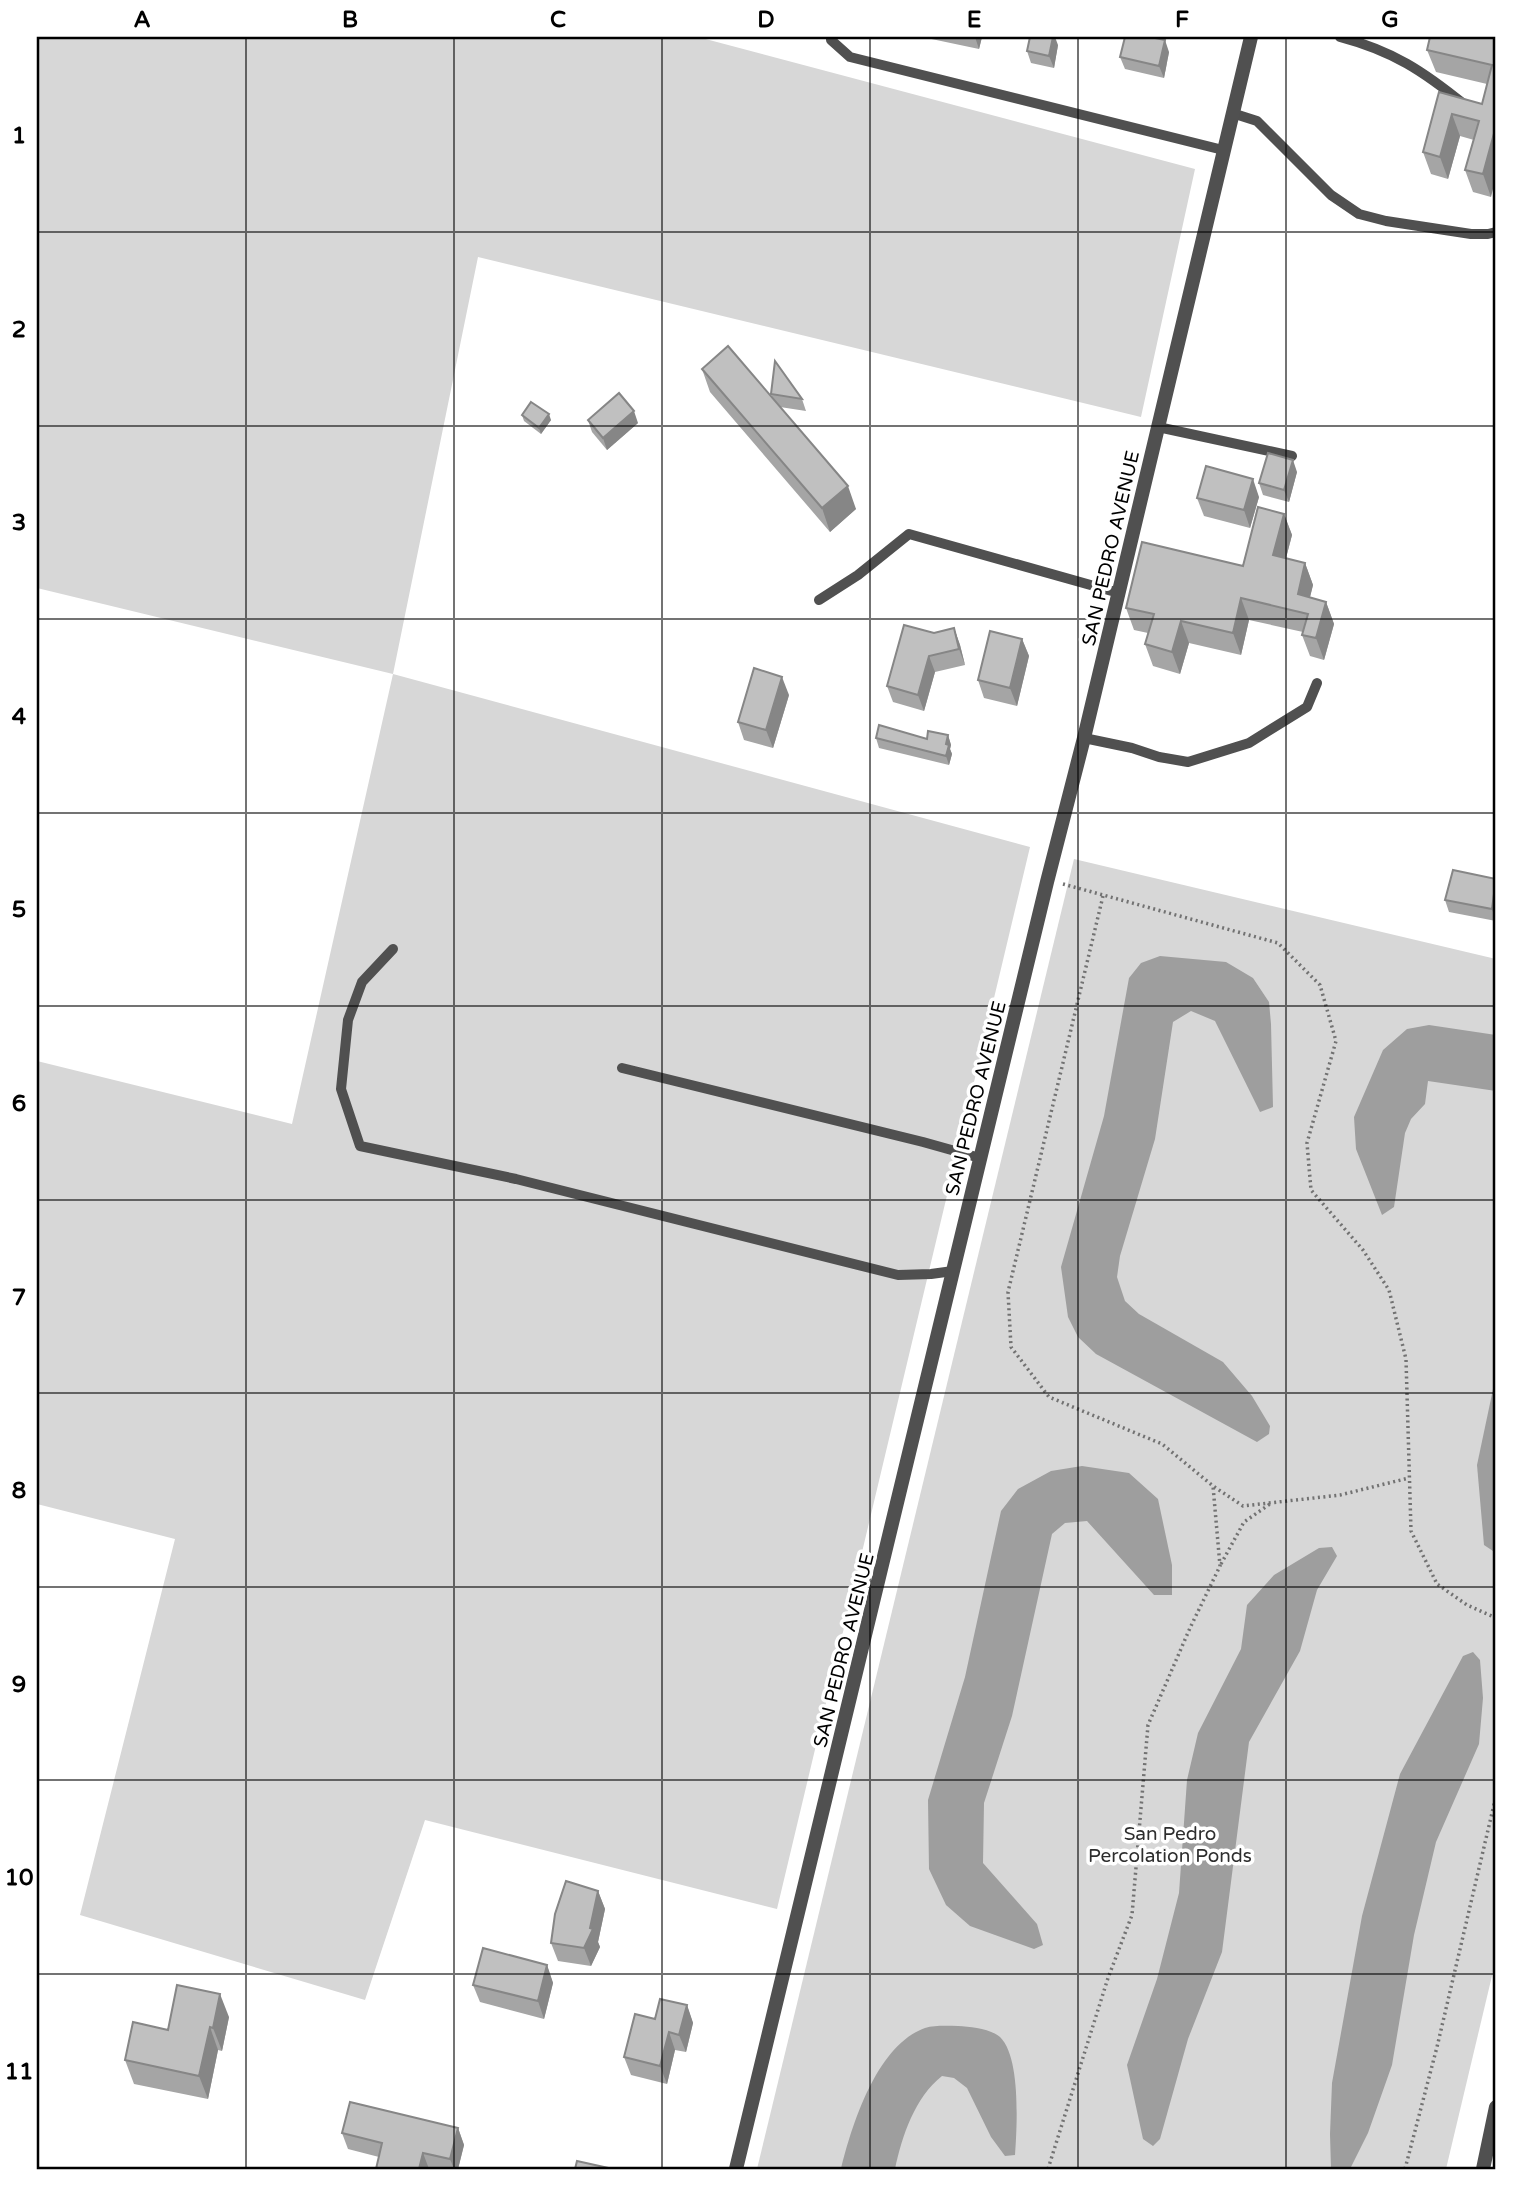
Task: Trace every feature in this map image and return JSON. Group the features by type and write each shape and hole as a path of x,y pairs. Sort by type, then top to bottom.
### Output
{"street":[{"name":"SAN PEDRO AVENUE","path":"736,2169 1084,738 1251,37"},
{"path":"1483,2169 1496,2107"}],"lane":[{"path":"831,37 849,57 1223,150"},
{"path":"1340,37 1399,57 1469,108"},
{"path":"1232,113 1257,121 1331,195 1359,214 1386,221 1471,234 1496,232"},
{"path":"1158,427 1292,456"},
{"path":"819,600 858,575 909,534 1119,593"},
{"path":"1084,738 1188,762 1249,743 1307,707 1317,684"},
{"path":"393,949 362,982 348,1020 341,1089 360,1146 516,1179 898,1275 953,1271"},
{"path":"622,1068 980,1158"}],"path":[{"path":"1047,882 1063,884 1278,943 1320,985 1336,1041 1307,1143 1311,1190 1363,1250 1389,1290 1406,1359 1411,1531 1437,1584 1467,1605 1496,1618"},
{"path":"1103,896 1008,1292 1011,1347 1049,1398 1162,1444 1213,1486 1243,1506 1340,1495 1409,1478"},
{"path":"1213,1486 1220,1566"},
{"path":"1048,2169 1108,1978 1132,1915 1149,1725 1190,1628 1244,1522 1271,1503"},
{"path":"1405,2169 1496,1796"}],"green space":[{"path":"37,37 698,37 1195,169 1141,417 478,257 393,674 37,588"},
{"path":"393,674 1030,847 777,1909 425,1820 365,2000 80,1915 175,1539 37,1504 37,1061 292,1124"},
{"name":"San Pedro Percolation Ponds","path":"1074,859 1496,959 1496,1959 1446,2169 757,2169"}],"shaded area":[{"path":"1160,956 1226,962 1253,978 1269,1002 1273,1107 1260,1112 1215,1021 1191,1011 1173,1022 1155,1139 1120,1256 1117,1277 1125,1301 1139,1314 1223,1362 1252,1396 1270,1426 1269,1434 1257,1442 1096,1354 1078,1337 1068,1317 1061,1267 1104,1116 1129,978 1141,963"},
{"path":"1429,1025 1496,1035 1496,1091 1428,1081 1425,1104 1411,1119 1405,1133 1394,1207 1382,1215 1356,1149 1354,1117 1383,1050 1407,1029"},
{"path":"1496,1375 1496,1553 1484,1545 1477,1465"},
{"path":"1082,1466 1129,1473 1158,1499 1172,1565 1172,1595 1154,1595 1087,1521 1065,1523 1052,1534 1012,1716 984,1803 983,1863 1037,1924 1043,1945 1034,1949 970,1926 946,1905 929,1869 928,1800 965,1677 1001,1511 1018,1489 1051,1471"},
{"path":"1332,1547 1337,1556 1317,1590 1300,1651 1249,1742 1222,1952 1188,2039 1160,2139 1153,2146 1143,2139 1127,2065 1157,1979 1179,1893 1187,1780 1198,1733 1241,1649 1247,1605 1274,1575 1319,1548"},
{"path":"1473,1652 1480,1660 1483,1698 1479,1744 1436,1842 1414,1935 1392,2065 1368,2133 1350,2169 1331,2169 1332,2083 1362,1916 1400,1774 1463,1656"},
{"path":"958,2026 991,2032 1000,2037 1007,2047 1015,2076 1015,2155 1005,2156 991,2137 967,2088 954,2078 942,2076 917,2106 895,2169 841,2169 852,2130 869,2088 893,2051 908,2037 925,2028"}],"building":[{"path":"1030,37 1053,37 1049,56 1027,51"},
{"path":"1125,37 1165,40 1159,66 1120,57"},
{"path":"1430,37 1496,37 1496,126 1483,174 1465,170 1479,121 1452,114 1440,157 1423,152 1439,92 1482,104 1492,65 1427,50"},
{"path":"728,346 848,486 822,508 702,369"},
{"path":"775,361 802,399 771,394"},
{"path":"619,393 634,411 603,438 588,420"},
{"path":"531,402 549,414 539,428 522,415"},
{"path":"1268,453 1293,460 1284,490 1259,483"},
{"path":"1206,466 1253,479 1244,510 1197,498"},
{"path":"1258,507 1284,514 1273,555 1305,563 1298,594 1326,602 1316,638 1302,635 1308,614 1241,598 1233,633 1181,621 1172,652 1145,644 1154,614 1126,608 1142,542 1243,566"},
{"path":"904,625 934,633 954,628 959,649 929,656 918,695 887,686"},
{"path":"990,631 1022,639 1010,688 978,680"},
{"path":"754,668 782,677 766,730 738,722"},
{"path":"879,725 927,739 928,731 948,735 946,756 876,738"},
{"path":"1453,870 1496,879 1492,909 1445,900"},
{"path":"566,1881 598,1891 590,1928 593,1929 584,1948 551,1943 555,1914"},
{"path":"483,1948 547,1965 538,2001 473,1985"},
{"path":"177,1985 220,1994 199,2076 125,2060 133,2022 168,2030"},
{"path":"660,1999 687,2005 679,2035 669,2032 660,2066 624,2057 635,2014 655,2019"},
{"path":"350,2102 458,2128 450,2159 423,2153 419,2169 376,2169 382,2143 342,2133"},
{"path":"577,2161 613,2169 575,2169"}]}
